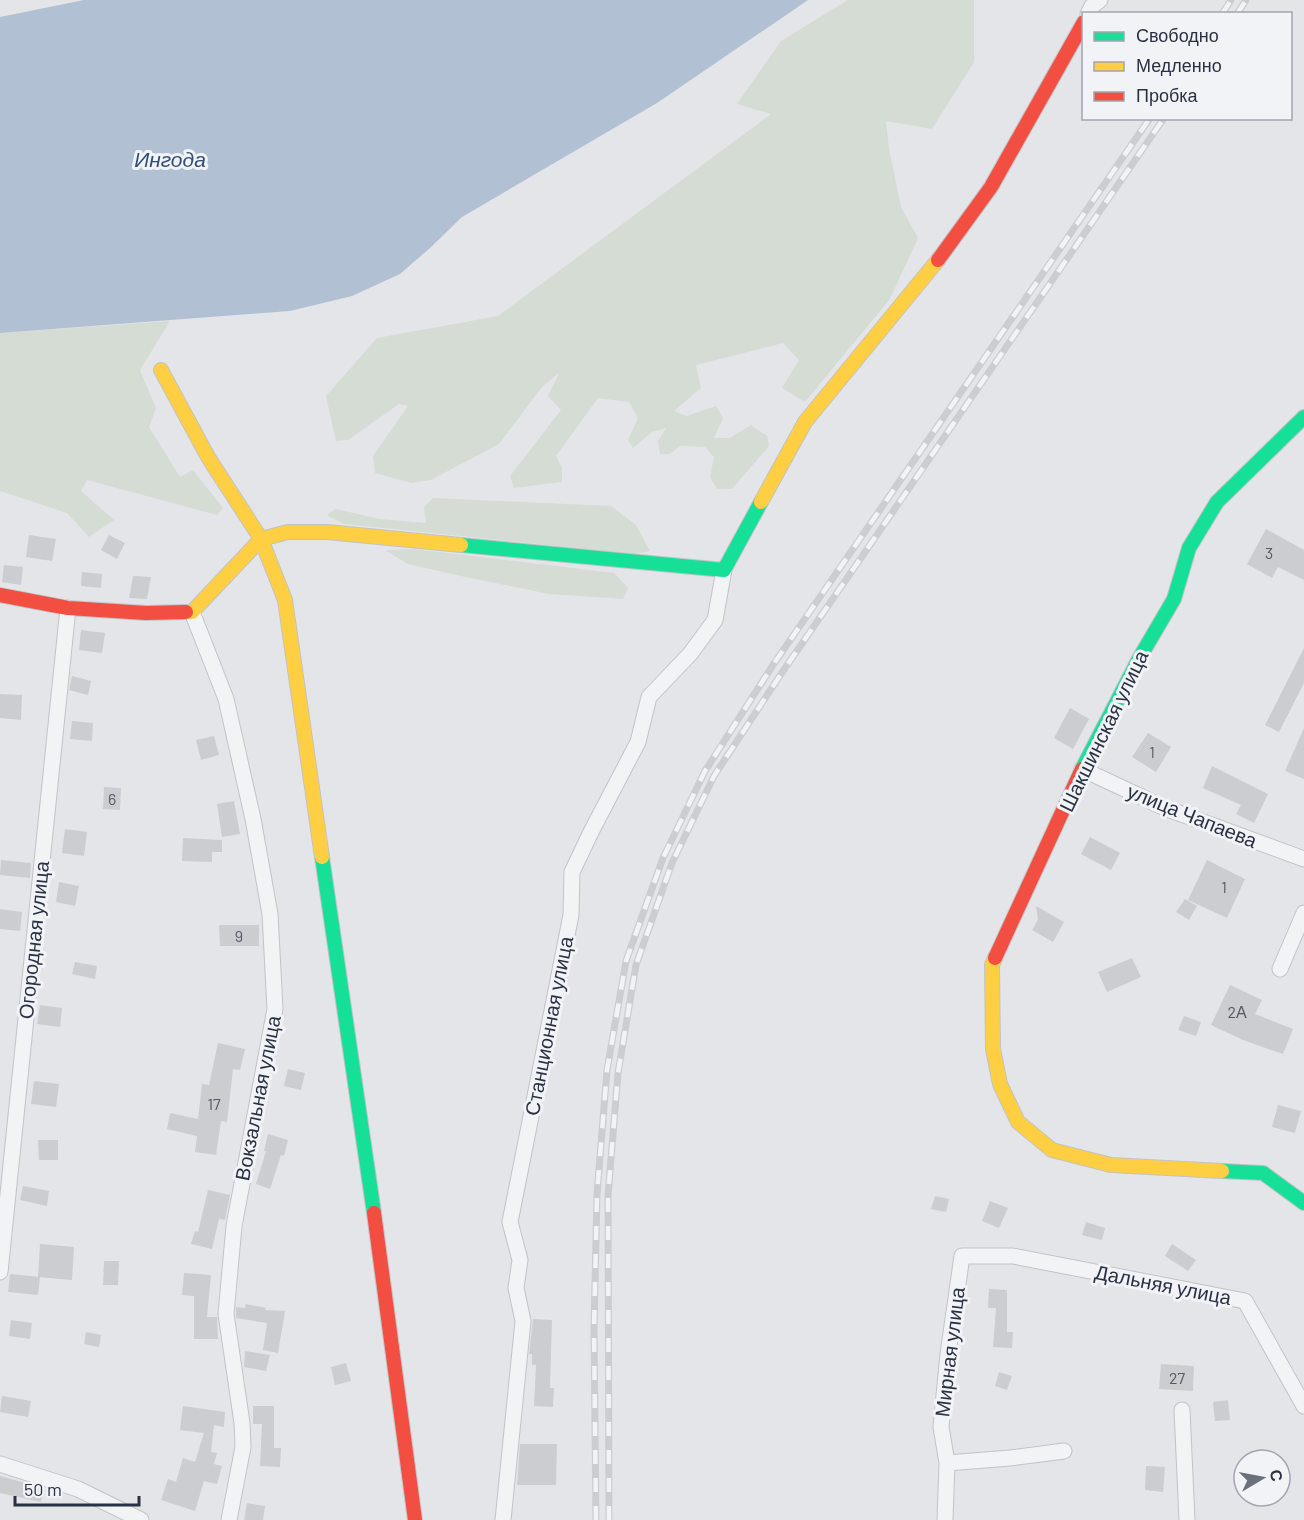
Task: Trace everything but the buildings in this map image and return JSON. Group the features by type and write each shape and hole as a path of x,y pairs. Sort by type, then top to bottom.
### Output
{"street":[{"path":"1089,12 1092,6 1100,0"},
{"path":"0,596 68,608 147,613 192,612 261,539 288,532 327,532 724,570 805,422 946,250 991,188 1082,24"},
{"path":"161,370 208,458 261,539 285,600 372,1201 415,1520"},
{"name":"Шакшинская улица","path":"1304,417 1217,502 1189,548 1174,599 1140,657 1082,769 992,965 993,1049 1000,1084 1018,1122 1052,1150 1111,1165 1263,1173 1304,1203"},
{"name":"Станционная улица","path":"503,1520 523,1321 516,1288 520,1260 510,1222 571,915 572,873 638,742 649,697 690,654 715,620 724,570"},
{"name":"Огородная улица","path":"0,1272 68,608"},
{"name":"Вокзальная улица","path":"192,612 226,699 253,819 270,914 275,1009 234,1226 226,1314 242,1423 243,1447 229,1520"},
{"name":"улица Чапаева","path":"1082,769 1165,808 1304,859"},
{"path":"1281,969 1304,913"},
{"name":"Дальняя улица","path":"963,1256 1013,1256 1245,1301 1304,1406"},
{"name":"Мирная улица","path":"945,1520 947,1463 941,1427 948,1354 963,1256"},
{"path":"1182,1410 1187,1520"},
{"path":"947,1463 1064,1451"},
{"path":"0,1464 78,1489 141,1520"}],"shaded area":[{"path":"848,0 974,0 974,62 932,129 886,121 889,149 901,207 918,238 890,299 805,402 782,388 799,360 783,343 696,365 701,388 674,411 687,416 716,406 723,418 714,438 730,438 751,425 767,436 769,446 732,489 717,489 710,477 714,457 705,447 680,446 670,454 660,454 658,441 666,428 652,432 633,448 628,440 638,418 629,402 598,398 556,456 562,468 562,482 514,488 510,476 561,410 548,396 559,373 542,387 499,444 431,480 411,483 375,473 373,456 408,406 399,404 348,440 336,441 326,396 377,338 498,316 771,114 737,104 781,41"},
{"path":"170,321 140,370 156,408 149,427 180,477 193,470 223,508 217,515 87,480 81,491 114,520 89,537 67,513 0,491 0,333"},
{"path":"433,498 611,506 636,525 650,551 635,554 344,524 327,515 335,509 380,519 426,523 424,507"},
{"path":"414,549 614,573 628,588 623,599 549,594 408,564 385,550"}],"water":[{"name":"Ингода","path":"84,0 808,0 657,103 462,217 400,274 352,296 290,311 0,333 0,17"}],"railway":[{"path":"1223,12 1231,0"},
{"path":"1238,12 1246,0"},
{"path":"596,1520 594,1329 597,1194 607,1070 626,961 663,858 705,771 773,665 1149,120"},
{"path":"609,1520 608,1196 618,1073 636,965 672,863 714,776 781,674 1163,120"}],"traffic: fast":[{"path":"1082,769 1140,657 1174,599 1189,548 1217,502 1304,417"},
{"path":"461,545 724,570 761,502"},
{"path":"322,857 374,1213"},
{"path":"1222,1171 1263,1173 1304,1203"}],"traffic: slow":[{"path":"761,502 805,422 938,260"},
{"path":"161,370 208,457 261,539 285,600 322,857"},
{"path":"186,612 192,612 261,539 288,532 327,532 461,545"},
{"path":"995,958 992,965 993,1049 1000,1084 1018,1122 1052,1150 1111,1165 1222,1171"}],"traffic: jam":[{"path":"938,260 991,187 1082,26"},
{"path":"0,595 68,608 146,613 186,612"},
{"path":"995,958 1082,769"},
{"path":"374,1213 415,1520"}]}
